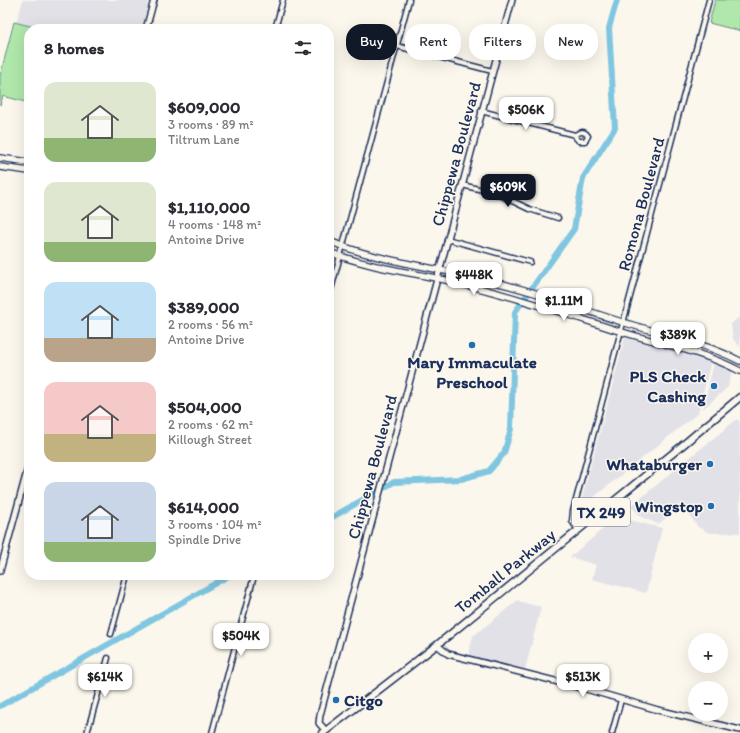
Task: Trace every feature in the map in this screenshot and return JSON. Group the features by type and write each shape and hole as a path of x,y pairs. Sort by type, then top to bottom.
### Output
{"main road":[{"path":"0,158 24,161"},
{"path":"0,167 24,170"},
{"path":"334,243 385,259 492,282 534,293 623,322 693,342 723,352 740,361"},
{"path":"334,254 389,269 436,278 515,297 620,331 690,351 726,363 740,371"},
{"path":"489,291 492,282"},
{"path":"567,314 571,305"},
{"path":"690,351 693,342"},
{"name":"Tomball Parkway","path":"324,732 437,645 740,397"}],"street":[{"path":"147,24 154,0"},
{"path":"276,24 283,0"},
{"path":"409,0 397,46 492,71"},
{"name":"Chippewa Boulevard","path":"324,732 319,723 320,715 436,278 448,239 481,111 512,0"},
{"name":"Romona Boulevard","path":"578,530 572,521 573,511 709,0"},
{"path":"334,278 393,60"},
{"path":"481,111 574,135"},
{"path":"462,185 491,192 529,209 558,218"},
{"path":"448,239 530,262"},
{"path":"0,571 24,482"},
{"path":"111,634 126,580"},
{"path":"212,733 253,580"},
{"path":"437,645 448,654 740,730"},
{"path":"87,733 108,658"},
{"path":"612,733 621,700"}],"shaded area":[{"path":"23,0 149,0 143,24 24,25 16,23"},
{"path":"740,316 740,347 733,339 731,324"},
{"path":"625,338 711,361 698,413 579,509"},
{"path":"714,363 732,370 728,387 703,409"},
{"path":"737,419 740,422 740,533 709,533 698,527 682,506 658,524 641,517 631,506"},
{"path":"617,517 662,528 646,593 592,579 596,565 570,557"},
{"path":"518,600 541,607 525,670 468,656 473,636"}],"green space":[{"path":"715,0 740,0 740,31 709,23"},
{"path":"14,22 24,24 24,102 3,96 0,105 0,76"}],"waterway":[{"path":"334,516 394,482 461,479 489,471 504,453 511,429 515,312 574,229 583,178 615,128 609,28 617,0"},
{"path":"0,706 221,580"}],"place":[{"name":"Mary Immaculate Preschool","path":"472,345"},
{"name":"PLS Check Cashing","path":"714,386"},
{"name":"Whataburger","path":"710,464"},
{"name":"Wingstop","path":"711,506"},
{"name":"Citgo","path":"336,700"}]}
